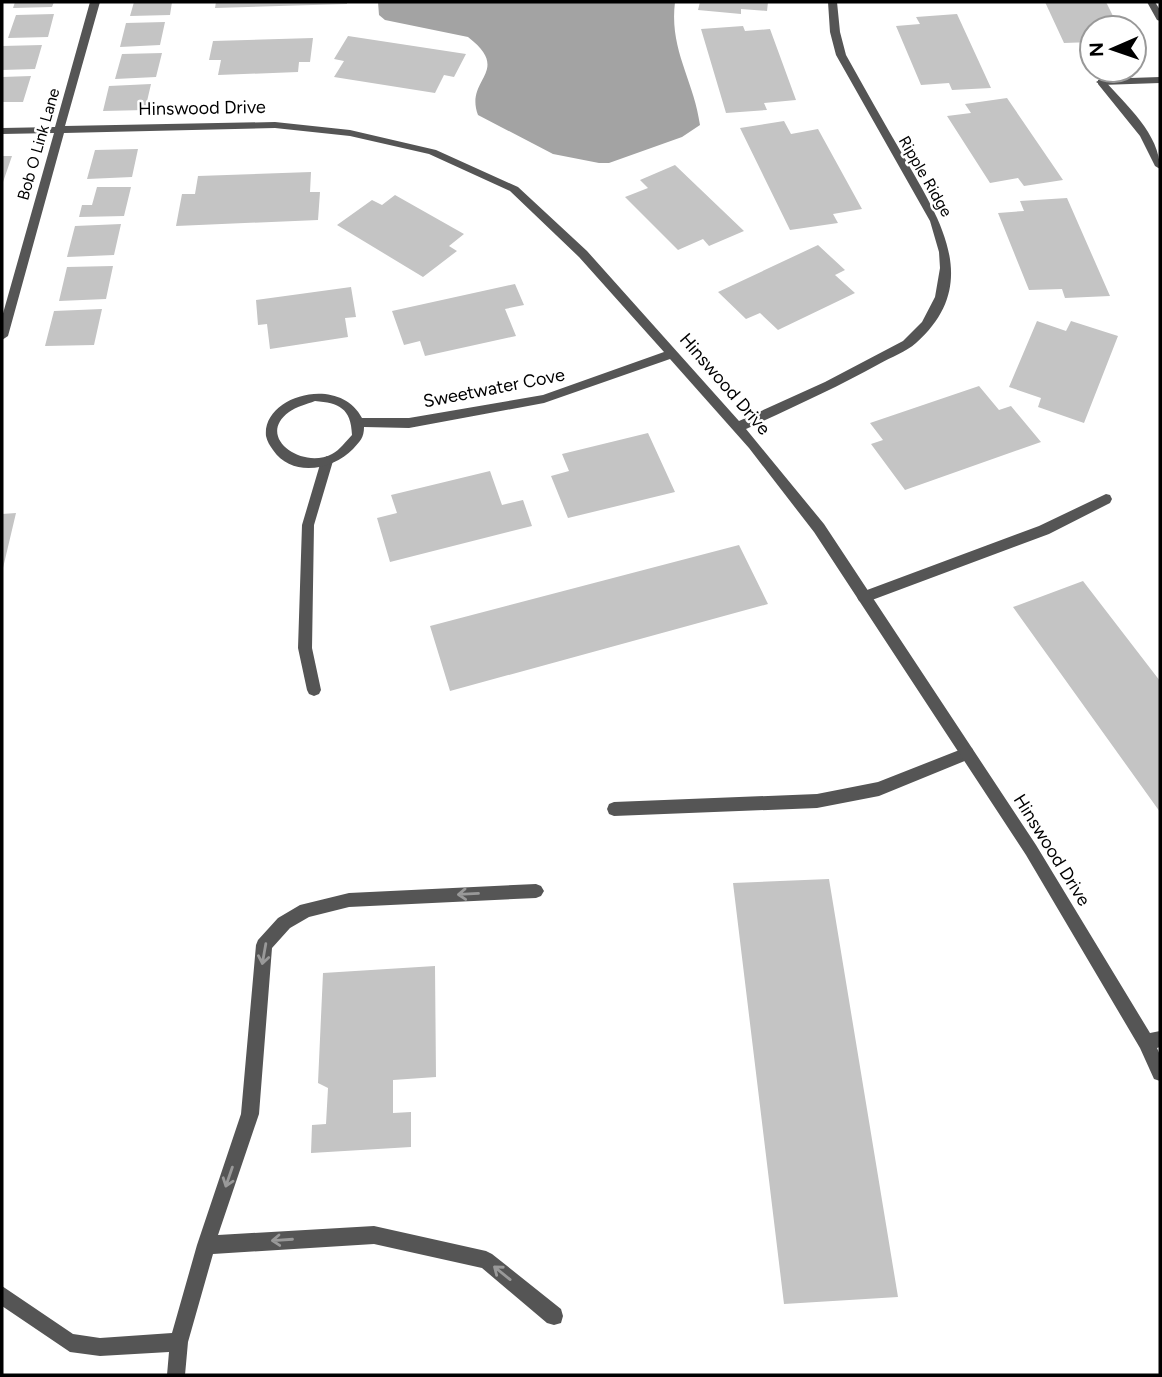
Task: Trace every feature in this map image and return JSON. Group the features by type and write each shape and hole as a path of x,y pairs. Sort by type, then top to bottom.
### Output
{"street":[{"name":"Bob O Link Lane","path":"2,336 14,273 95,2"},
{"name":"Ripple Ridge","path":"738,427 867,366 914,339 936,308 946,279 944,243 935,220 841,55 835,32 833,2"},
{"path":"1151,2 1160,18"},
{"path":"1160,80 1101,82 1145,135 1160,166"},
{"name":"Hinswood Drive","path":"2,131 275,125 351,133 432,152 514,189 569,240 738,427 803,506 1031,850 1153,1041 1160,1073"},
{"name":"Sweetwater Cove","path":"359,422 409,423 544,399 672,354"},
{"path":"327,397 350,406 359,422 358,436 351,447 327,461 311,464 283,456 271,437 278,415 300,400 327,397"},
{"path":"314,690 304,648 308,525 327,461"},
{"path":"864,597 1044,530 1106,499"},
{"path":"614,809 817,801 878,789 967,753"},
{"path":"176,1375 179,1342 206,1245 250,1114 264,945 284,923 306,910 349,900 536,891"},
{"path":"206,1245 374,1234 485,1260 554,1316"},
{"path":"2,1296 70,1343 100,1348 179,1342"}],"shaded area":[{"path":"378,2 675,2 674,19 679,50 700,125 682,137 609,163 553,154 478,115 475,102 485,75 487,59 468,37 385,20 379,15"}],"building":[{"path":"15,2 54,2 52,7 13,8"},
{"path":"134,2 172,2 170,15 130,16"},
{"path":"216,2 347,2 347,4 215,8"},
{"path":"700,2 768,2 767,11 741,9 741,14 698,10"},
{"path":"1045,2 1106,2 1112,14 1078,14 1078,42 1064,43"},
{"path":"54,14 48,37 8,38 16,15"},
{"path":"957,14 991,88 952,90 949,83 921,85 896,26 920,24 916,17"},
{"path":"165,22 160,45 120,47 126,23"},
{"path":"743,26 745,31 770,29 796,100 764,103 767,110 726,113 701,29"},
{"path":"348,36 466,54 454,77 444,75 435,93 334,77 344,61 334,59"},
{"path":"313,38 310,62 299,62 298,72 218,75 221,60 209,60 213,41"},
{"path":"42,45 35,69 2,70 2,46"},
{"path":"162,53 156,77 115,79 122,54"},
{"path":"31,76 23,102 2,102 2,77"},
{"path":"151,84 145,110 103,111 109,86"},
{"path":"1007,98 1063,180 1024,186 1018,178 990,183 947,116 971,113 965,104"},
{"path":"784,121 791,134 818,129 862,209 833,214 838,223 790,230 740,128"},
{"path":"138,149 132,177 87,179 95,150"},
{"path":"2,156 12,156 2,185"},
{"path":"675,165 744,231 709,246 703,239 678,250 625,197 648,188 640,180"},
{"path":"311,172 310,192 320,192 318,220 176,226 182,194 195,194 198,176"},
{"path":"97,187 131,187 124,216 79,217 82,205 92,205"},
{"path":"395,195 464,234 449,246 457,251 423,277 337,225 372,200 382,205"},
{"path":"1067,198 1110,296 1065,298 1062,289 1029,290 998,213 1024,211 1020,201"},
{"path":"121,224 114,255 67,257 75,226"},
{"path":"818,245 845,270 835,275 855,293 778,330 760,313 746,319 718,292"},
{"path":"113,266 106,299 59,301 67,267"},
{"path":"515,284 524,305 505,309 516,336 425,356 420,341 404,345 392,311"},
{"path":"351,287 356,317 345,318 348,337 270,349 267,324 258,325 256,300"},
{"path":"102,309 94,345 45,346 54,311"},
{"path":"1037,321 1066,331 1071,321 1118,336 1084,423 1038,407 1041,398 1009,387"},
{"path":"979,386 999,410 1011,406 1041,442 905,490 871,444 883,440 870,423"},
{"path":"648,433 675,492 568,518 551,476 569,471 562,454"},
{"path":"490,471 502,505 523,500 532,526 390,562 377,518 397,513 391,495"},
{"path":"16,513 3,568 2,568 2,514"},
{"path":"739,545 768,604 450,691 430,626"},
{"path":"1083,581 1160,681 1160,812 1013,607"},
{"path":"829,879 898,1297 784,1304 733,883"},
{"path":"435,966 436,1077 393,1080 393,1113 411,1112 411,1147 311,1153 312,1125 326,1124 328,1088 318,1083 323,973"}]}
